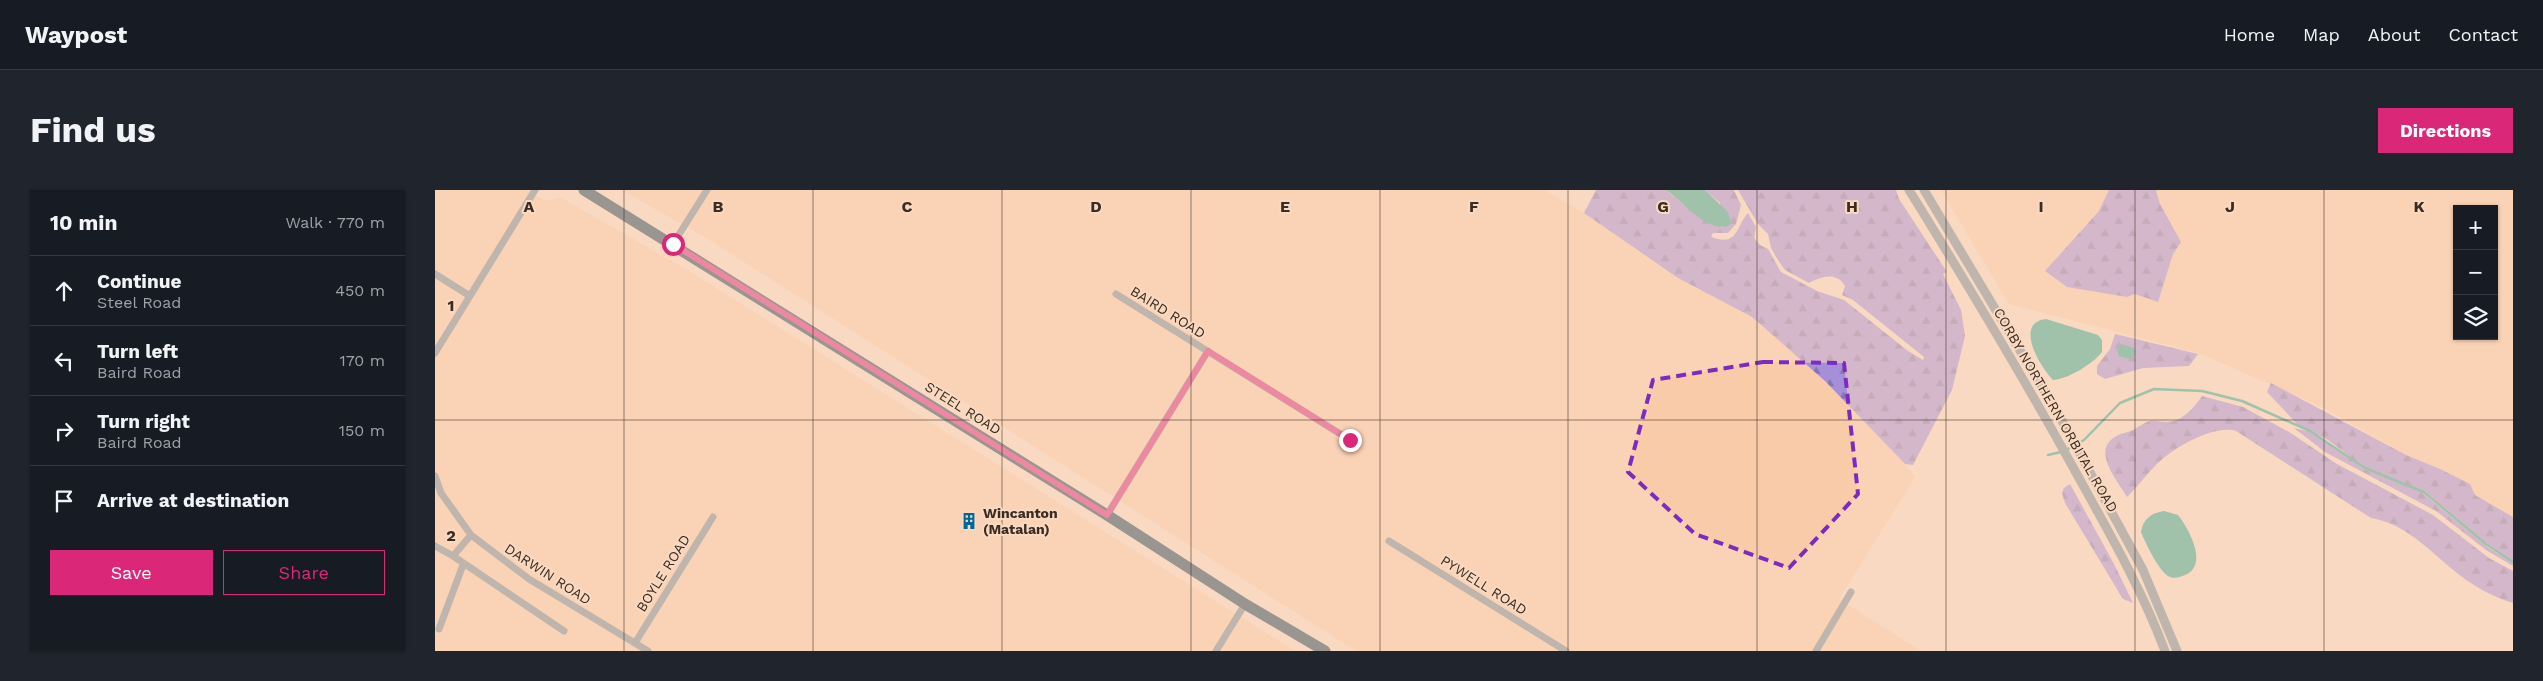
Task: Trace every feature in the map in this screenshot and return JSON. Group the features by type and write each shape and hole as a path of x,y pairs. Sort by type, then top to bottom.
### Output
{"main road":[{"name":"STEEL ROAD","path":"584,190 1107,515 1245,604 1325,651"}],"street":[{"path":"435,353 535,190"},
{"path":"673,244 707,190"},
{"name":"CORBY NORTHERN ORBITAL ROAD","path":"1909,190 1985,312 2051,426 2134,577 2165,651"},
{"name":"CORBY NORTHERN ORBITAL ROAD","path":"1924,190 2061,419 2143,570 2177,651"},
{"path":"435,274 470,296"},
{"name":"BAIRD ROAD","path":"1116,294 1350,440"},
{"name":"BAIRD ROAD","path":"1107,515 1208,351"},
{"name":"DARWIN ROAD","path":"435,476 441,493 471,535 513,569 648,651"},
{"name":"BOYLE ROAD","path":"635,643 713,517"},
{"path":"453,556 471,535"},
{"name":"PYWELL ROAD","path":"1389,541 1566,651"},
{"path":"435,546 453,556 463,565 564,631"},
{"path":"439,629 463,565"},
{"path":"1816,651 1851,592"},
{"path":"1216,651 1245,604"}],"highlighted area":[{"path":"1763,362 1844,363 1858,494 1789,568 1695,534 1628,472 1653,380"}],"shaded area":[{"path":"435,190 527,190 546,201 560,197 686,269 1295,651 435,651"},
{"path":"621,190 1544,190 1584,213 1678,278 1752,317 1825,381 1905,464 1915,477 1839,599 1921,651 1356,651 703,236"},
{"path":"1941,190 2513,190 2513,517 2324,408 2199,353 2009,304"}],"green space":[{"path":"1596,190 1666,190 1708,223 1723,227 1720,203 1705,190 1734,190 1741,205 1736,224 1728,233 1713,233 1711,237 1726,240 1731,238 1748,213 1756,227 1754,238 1760,245 1768,249 1781,272 1817,291 1844,300 1908,351 1923,360 1924,357 1853,300 1842,295 1845,286 1837,278 1823,277 1809,283 1785,270 1771,248 1768,234 1758,224 1738,190 1896,190 1899,199 1947,272 1943,274 1961,310 1965,336 1952,390 1913,465 1905,464 1825,381 1752,317 1678,278 1584,213"},
{"path":"2109,190 2156,190 2160,204 2181,242 2173,254 2158,302 2135,294 2127,297 2067,287 2045,271 2099,211"},
{"path":"2115,334 2198,354 2189,366 2143,368 2105,379 2097,374 2097,366 2110,349"},
{"path":"2271,383 2406,455 2470,484 2475,495 2513,517 2513,561 2484,541 2425,491 2364,467 2328,440 2298,425 2267,392"},
{"path":"2202,396 2243,407 2289,432 2337,464 2433,515 2489,558 2513,571 2513,603 2494,596 2476,586 2410,534 2385,521 2371,518 2236,431 2216,431 2182,445 2156,465 2127,497 2113,475 2106,458 2105,450 2108,443 2117,436 2150,421 2166,422 2177,420 2191,410"},
{"path":"2294,428 2311,432 2366,470 2418,489 2489,548 2513,563 2513,566 2486,550 2436,511 2325,452"},
{"path":"2070,484 2133,603 2123,599 2065,503 2062,493 2064,488"}],"water":[{"path":"1666,190 1705,190 1728,212 1731,222 1729,226 1711,225 1695,215"},
{"path":"2046,319 2098,335 2102,340 2102,352 2080,370 2066,377 2053,380 2042,366 2033,347 2031,337 2031,329 2036,322"},
{"path":"2121,344 2134,348 2136,352 2134,357 2129,359 2119,356 2117,350"},
{"path":"2164,511 2178,515 2195,546 2196,563 2192,570 2177,578 2166,575 2162,570 2153,557 2141,532 2148,517"}],"waterway":[{"path":"2066,450 2084,440 2120,403 2154,389 2202,391 2242,401 2310,431 2365,468 2424,492 2486,544 2513,562"},
{"path":"2048,455 2061,452"}],"place":[{"name":"Wincanton (Matalan)","path":"969,521"}],"route":[{"path":"673,244 1107,515 1208,351 1350,440"}]}
